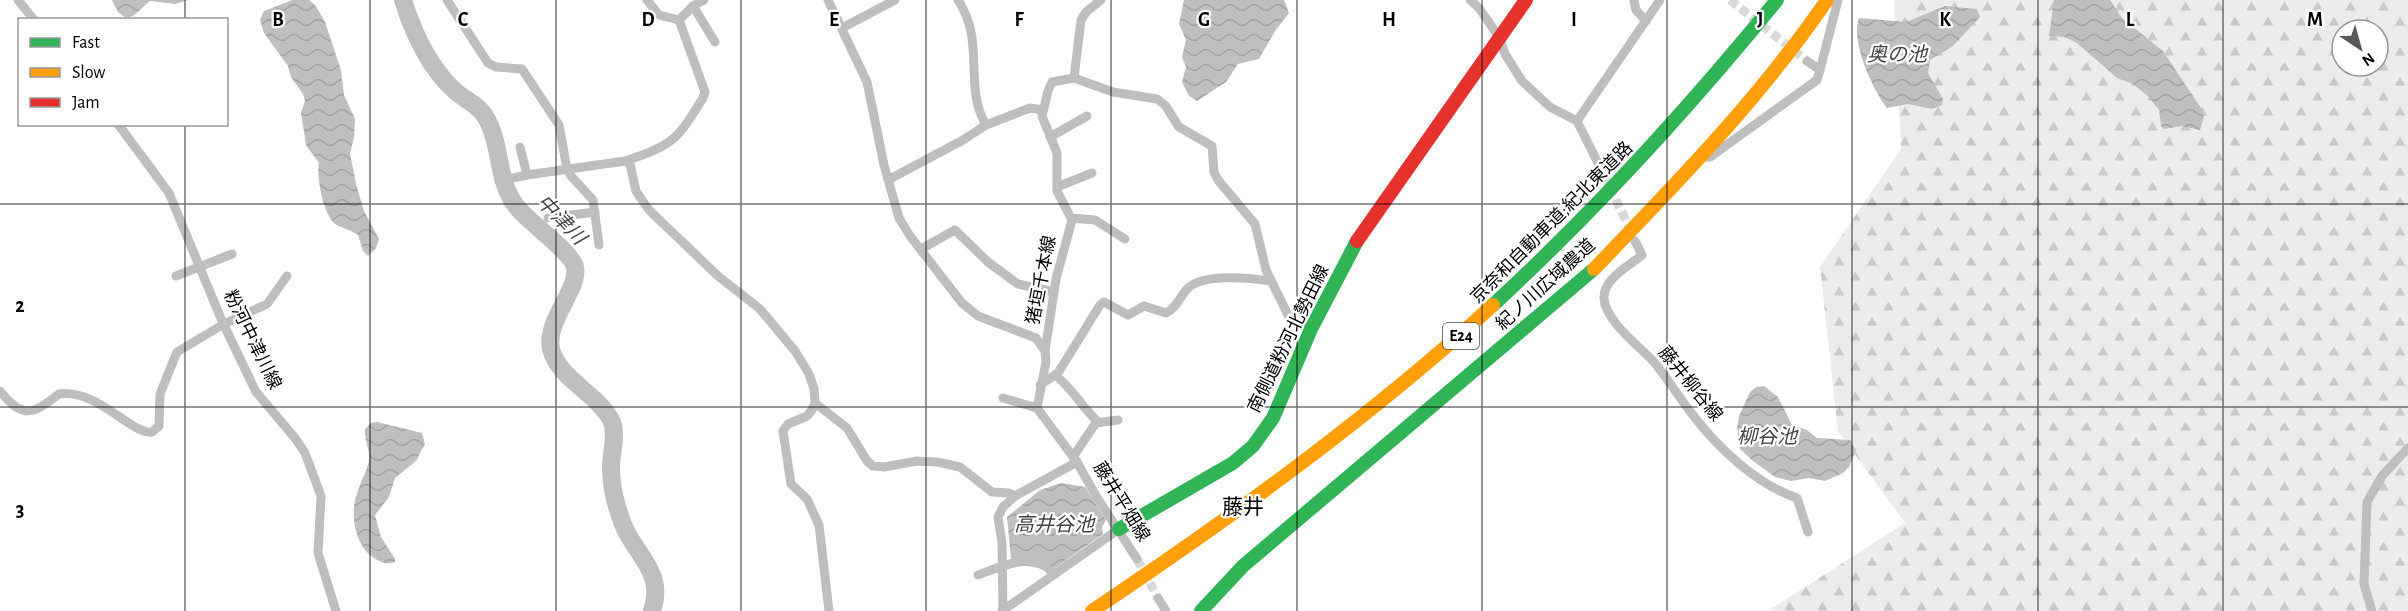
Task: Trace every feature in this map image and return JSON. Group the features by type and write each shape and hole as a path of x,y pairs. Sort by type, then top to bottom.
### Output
{"main road":[{"name":"南側道粉河北勢田線","path":"1119,529 1233,463 1253,446 1273,418 1311,329 1359,237 1526,0"},
{"name":"京奈和自動車道;紀北東道路","path":"1092,611 1162,565 1315,456 1456,340 1524,280 1647,154 1704,90 1777,0"},
{"name":"紀ノ川広域農道","path":"1201,611 1243,566 1584,279 1702,157 1799,41 1827,0"}],"street":[{"path":"18,0 32,18"},
{"path":"447,0 488,63 496,67 522,69 559,125 567,169 592,200 599,245"},
{"path":"647,0 659,15 679,20"},
{"path":"679,20 693,6 704,0"},
{"path":"828,0 867,82 888,180 899,218 962,303 986,320 1036,339 1045,351"},
{"path":"842,28 895,0"},
{"path":"958,0 970,21 977,101 986,125"},
{"path":"1074,78 1081,20 1086,12 1101,0"},
{"path":"1470,0 1479,8 1499,37 1505,54 1522,81 1550,107 1577,121 1598,163"},
{"path":"1634,0 1636,10 1646,21"},
{"path":"1577,121 1660,0"},
{"path":"1702,157 1710,158 1817,80 1838,0"},
{"path":"693,6 714,42"},
{"path":"499,181 625,162 640,157 680,133 703,98 704,85 679,20"},
{"path":"1808,61 1820,70"},
{"path":"888,180 963,140 986,125 1030,108 1043,110 1052,82 1074,78 1113,92 1157,99 1165,105 1179,127 1212,146 1214,172 1218,180 1255,224 1271,281 1290,320 1311,329"},
{"name":"猪垣千本線","path":"1036,408 1046,362 1045,351 1054,292 1071,218 1056,191 1057,153 1042,116 1043,110"},
{"path":"1050,137 1087,116"},
{"name":"粉河中津川線","path":"119,126 169,194 224,324 256,392 305,453 316,482 321,507 318,553 336,611"},
{"path":"520,147 525,176"},
{"path":"625,162 630,164 636,191 659,221 718,276 760,309 776,326 809,374 814,389 815,403 807,416 788,424 783,431 792,487 807,499 819,525 829,611"},
{"path":"1057,188 1092,172"},
{"path":"549,218 595,212"},
{"path":"1071,218 1095,220 1125,239"},
{"path":"921,249 955,230 988,262 1018,284 1054,292"},
{"name":"藤井柳谷線","path":"1635,241 1641,255 1607,284 1604,297 1612,318 1654,363 1693,416 1725,450 1760,479 1797,498 1808,532"},
{"path":"176,276 232,254"},
{"path":"0,391 10,403 25,412 33,411 59,394 82,397 111,410 141,432 152,432 159,426 160,394 177,352 224,324 267,304 288,276"},
{"path":"1161,312 1169,312 1188,288 1197,281 1213,278 1237,280 1250,278 1271,281"},
{"path":"1040,385 1055,375 1104,300 1128,315 1144,306 1161,312 1171,320"},
{"path":"1055,375 1066,383 1086,411 1097,421 1096,423"},
{"path":"1003,398 1036,408"},
{"path":"815,403 847,428 854,442 873,466 884,467 917,461 937,462 960,467 992,492 1015,496"},
{"name":"藤井平畑線","path":"1036,408 1075,460 1137,559"},
{"path":"1096,423 1118,420"},
{"path":"1003,611 1002,543 998,517 1015,496 1075,460 1096,423"},
{"path":"2372,611 2364,584 2367,502 2382,476 2408,448"},
{"name":"南側道粉河北勢田線","path":"1003,611 1119,529"},
{"path":"978,575 1016,562 1035,561 1047,566 1054,574"},
{"path":"1158,598 1166,611"}],"green space":[{"path":"1894,0 2408,0 2408,611 1768,611 1905,523 1838,431 1820,267 1901,149"}],"water":[{"path":"112,0 188,0 175,4 150,1 133,16 126,18 118,12"},
{"path":"292,0 309,0 316,6 325,22 341,70 344,95 355,119 350,153 356,184 364,211 379,239 376,248 368,256 363,251 358,235 335,224 329,217 319,184 319,163 306,145 301,113 305,101 303,94 291,77 288,66 264,33 260,20 264,11"},
{"path":"1184,0 1284,0 1289,13 1275,31 1259,59 1238,64 1226,82 1197,101 1189,96 1182,82 1186,67 1182,57 1186,40 1179,24"},
{"path":"2054,0 2110,0 2122,18 2163,51 2201,108 2204,117 2200,130 2182,126 2164,129 2161,126 2159,110 2149,97 2133,84 2117,78 2077,43 2064,37 2049,36"},
{"name":"奥の池","path":"1945,6 1977,9 1980,17 1953,46 1930,60 1928,73 1943,99 1942,105 1932,109 1908,104 1887,108 1875,90 1864,65 1858,39 1859,18 1906,22"},
{"name":"柳谷池","path":"1764,386 1778,397 1792,425 1807,430 1817,438 1850,440 1856,450 1849,467 1843,473 1825,481 1809,478 1791,481 1775,477 1740,449 1737,428 1739,416 1750,392 1756,387"},
{"path":"377,422 422,433 425,444 416,461 395,478 389,497 375,515 381,537 395,559 395,562 389,563 379,561 367,552 358,537 354,518 355,499 369,460 365,429 371,423"},
{"name":"高井谷池","path":"1061,483 1085,487 1106,520 1102,527 1103,534 1055,568 1048,564 1011,559 1007,517 1040,490"}],"waterway":[{"name":"中津川","path":"403,0 417,36 437,71 454,90 485,116 494,138 505,185 516,206 566,253 575,267 573,285 553,327 551,349 562,370 598,403 612,422 614,439 611,472 614,494 625,530 650,569 653,578 655,599 652,611"}],"tunnel":[{"path":"1730,0 1807,61"},
{"path":"1598,163 1632,233"},
{"path":"1137,559 1158,598"}],"traffic: fast":[{"path":"1493,305 1569,232 1641,157 1777,0"},
{"path":"1119,529 1233,463 1253,446 1273,418 1311,329 1357,241"},
{"path":"1201,611 1243,566 1594,269"}],"traffic: slow":[{"path":"1594,269 1745,106 1827,0"},
{"path":"1092,611 1196,540 1298,466 1397,388 1493,305"}],"traffic: jam":[{"path":"1357,241 1526,0"}],"district":[{"name":"藤井","path":"1243,507"}]}
